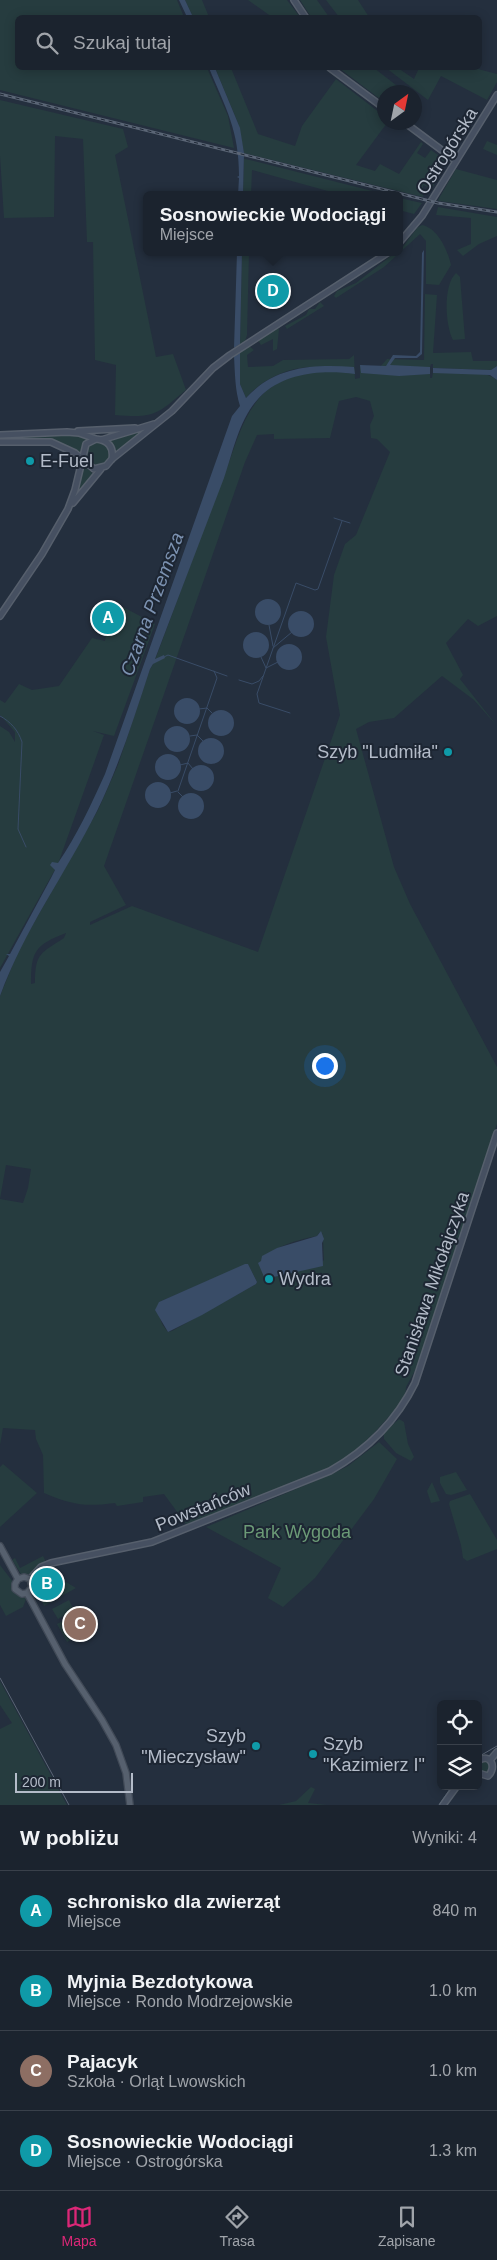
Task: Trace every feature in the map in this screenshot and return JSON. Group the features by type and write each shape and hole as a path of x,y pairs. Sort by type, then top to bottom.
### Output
{"main road":[{"path":"0,1546 18,1579"},
{"path":"24,1577 30,1580 32,1587 27,1593 19,1593 15,1589 18,1579 24,1577"},
{"path":"27,1593 65,1664 99,1714 116,1745 126,1774 130,1805"}],"street":[{"path":"294,0 304,15"},
{"path":"333,70 377,103"},
{"name":"Ostrogórska","path":"403,238 419,220 497,95"},
{"path":"415,130 455,160"},
{"path":"0,616 41,556 68,509 85,486 102,468 172,411 213,368 230,355 383,256"},
{"path":"68,509 86,444 157,423"},
{"path":"0,435 135,428"},
{"path":"68,432 99,439 111,447 112,459"},
{"path":"0,442 51,442 69,449 83,458 91,467 102,468"},
{"name":"Stanisława Mikołajczyka","path":"378,1436 399,1412 415,1383 497,1133"},
{"name":"Powstańców","path":"30,1580 41,1567 51,1563 152,1542 330,1471 354,1456 378,1436"},
{"path":"491,1759 497,1752"},
{"path":"482,1759 491,1759 495,1764 493,1773 486,1776 482,1774"},
{"path":"443,1805 454,1790"}],"green space":[{"path":"0,0 177,0 183,15 15,15 15,70 208,70 228,116 234,148 0,90"},
{"path":"185,0 202,0 208,15 192,15"},
{"path":"248,0 287,0 298,15 269,15"},
{"path":"300,0 317,0 328,15 310,15"},
{"path":"326,0 358,0 368,15 337,15"},
{"path":"216,70 232,70 258,134 295,146 302,126 336,79 377,111 377,130 382,130 356,165 375,171 380,164 399,174 421,142 423,144 417,153 425,158 431,150 445,160 432,189 423,185 423,197 244,153 238,123"},
{"path":"342,70 377,70 396,85 377,85 377,97"},
{"path":"389,70 401,70 414,79 418,70 482,70 497,74 497,82 487,100 441,76 428,100 422,95 422,85 408,85"},
{"path":"0,100 123,129 128,147 115,155 156,357 173,354 186,390 161,410 139,416 115,415 116,365 95,360 93,242 87,242 83,139 55,136 54,217 4,218 0,156"},
{"path":"487,141 497,145 497,155 483,149"},
{"path":"244,159 372,191 328,191 252,170 251,191 243,191"},
{"path":"456,169 497,180 497,209 439,201"},
{"path":"403,199 422,203 414,214 403,211"},
{"path":"438,207 497,217 497,236 479,244 463,256 457,250 471,244 471,218 436,215"},
{"path":"422,225 433,231 445,247 450,259 451,265 439,285 426,284 426,241 420,234 403,250 403,247 417,228"},
{"path":"242,256 249,256 247,335 245,341 240,344"},
{"path":"391,256 396,256 384,267 336,298 334,296 337,291 356,283"},
{"path":"456,273 460,277 465,339 453,340 448,325 447,296 449,286"},
{"path":"425,294 437,295 433,353 471,352 473,361 497,361 497,366 491,370 433,368 433,364 431,364 430,367 423,367 421,374 430,374 430,378 432,378 433,373 475,373 491,376 497,380 497,616 478,626 468,619 446,643 463,675 460,679 497,726 474,700 442,676 394,718 369,722 356,729 394,867 410,904 497,1067 497,1124 417,1367 406,1387 405,1399 355,1451 329,1468 210,1518 186,1524 164,1494 143,1497 143,1502 117,1506 115,1503 79,1504 44,1493 43,1455 36,1439 35,1430 3,1428 0,1445 0,1199 0,996 19,949 98,810 118,765 150,669 243,425 254,405 266,391 310,367 292,370 275,376 259,386 246,398 240,384 240,352 249,346 254,350 247,355 248,367 273,366 283,360 349,359 354,355 355,379 360,378 360,365 379,368 387,359 424,360","holes":["356,397 370,401 374,416 370,425 371,438 377,439 390,452 356,535 345,544 334,575 326,637 340,715 258,952 132,906 90,925 90,922 126,905 104,866 245,462 257,435 274,434 274,439 330,438 339,401","66,933 64,938 41,955 36,965 35,983 31,984 32,964 37,951 47,941","6,1165 31,1169 23,1203 0,1199","319,1233 322,1233 324,1260 318,1266 266,1279 259,1264 264,1258 285,1245 317,1236","248,1264 257,1282 168,1332 160,1318 159,1302"]},
{"path":"320,302 324,306 287,329 285,326 306,315 309,309 315,309"},
{"path":"276,327 279,329 277,349 273,351 273,339 261,345 258,340"},
{"path":"148,428 118,452 107,439"},
{"path":"71,435 89,439 83,445 80,453 51,440 1,440 0,437"},
{"path":"98,442 106,446 110,454 106,462 98,466 90,462 86,454 90,446"},
{"path":"84,464 93,474 78,490"},
{"path":"123,607 155,624 114,736 93,731 104,735 58,864 0,968 0,726 9,732 15,742 15,732 0,715 0,700 5,703 19,684 32,690 59,686 92,638 105,641 106,635"},
{"path":"399,1419 404,1422 408,1444 414,1457 411,1461 396,1453 384,1439 384,1433"},
{"name":"Park Wygoda","path":"379,1442 397,1459 374,1499 315,1578 283,1607 268,1598 281,1568 206,1527 334,1473 348,1466"},
{"path":"3,1464 37,1493 0,1527 0,1467"},
{"path":"456,1472 467,1490 451,1495 446,1494 440,1483 440,1477"},
{"path":"432,1482 440,1501 431,1503 427,1491"},
{"path":"470,1494 497,1540 497,1549 467,1561 463,1558 449,1504 450,1501"},
{"path":"43,1556 46,1562 29,1574 21,1574 12,1560 15,1558 20,1568"},
{"path":"0,1565 26,1599 23,1607 6,1616 0,1605"},
{"path":"49,1570 59,1576 52,1572 36,1584 35,1594 35,1586 41,1572"},
{"path":"66,1582 76,1588 44,1606 41,1599"},
{"path":"69,1600 74,1610 58,1619 52,1609"},
{"path":"68,1618 78,1636 67,1642 57,1624"},
{"path":"0,1681 67,1805 0,1805 0,1729 12,1723 0,1705"},
{"path":"483,1761 487,1761 491,1765 491,1769 487,1773 482,1772"},
{"path":"311,1787 315,1789 308,1803 327,1805 279,1805 296,1801"}],"water":[{"path":"179,0 185,0 192,15 186,15"},
{"path":"210,70 216,70 240,128 244,153 243,191 238,191 237,145 226,108"},
{"path":"424,250 422,354 417,358 395,358 390,365 430,367 430,374 399,376 361,373 360,365 386,366 393,355 416,356 420,352 422,253"},
{"path":"237,256 242,256 240,344 234,348"},
{"path":"240,352 240,384 246,398 269,379 296,369 324,366 354,367 355,374 331,372 307,374 284,381 264,393 256,401 243,421 224,478 155,659 164,655 165,658 153,664 150,669 126,741 105,794 85,834 21,948 0,996 0,972 9,956 6,954 10,954 55,870 50,865 52,862 58,863 65,852 105,774 232,416 240,406 236,388 234,356"},
{"path":"497,366 497,380 490,375 433,373 433,368 491,370"},
{"path":"268,599 277,603 281,612 277,621 268,625 259,621 255,612 259,603"},
{"path":"301,611 310,615 314,624 310,633 301,637 292,633 288,624 292,615"},
{"path":"256,632 265,636 269,645 265,654 256,658 247,654 243,645 247,636"},
{"path":"289,644 298,648 302,657 298,666 289,670 280,666 276,657 280,648"},
{"path":"187,698 196,702 200,711 196,720 187,724 178,720 174,711 178,702"},
{"path":"221,710 230,714 234,723 230,732 221,736 212,732 208,723 212,714"},
{"path":"177,726 186,730 190,739 186,748 177,752 168,748 164,739 168,730"},
{"path":"211,738 220,742 224,751 220,760 211,764 202,760 198,751 202,742"},
{"path":"168,754 177,758 181,767 177,776 168,780 159,776 155,767 159,758"},
{"path":"201,765 210,769 214,778 210,787 201,791 192,787 188,778 192,769"},
{"path":"158,782 167,786 171,795 167,804 158,808 149,804 145,795 149,786"},
{"path":"191,793 200,797 204,806 200,815 191,819 182,815 178,806 182,797"},
{"path":"321,1231 324,1239 322,1243 323,1266 265,1279 258,1263 261,1261 262,1256 277,1248 317,1236"},
{"path":"248,1264 257,1282 256,1284 168,1332 155,1310 159,1302"}],"waterway":[{"path":"334,518 350,523"},
{"path":"290,713 259,703 257,694 296,583 315,590 318,589 342,521"},
{"path":"269,625 273,646"},
{"path":"273,648 292,632"},
{"path":"164,657 168,655 227,676"},
{"path":"261,657 266,668 278,662"},
{"path":"178,791 217,678 214,671"},
{"path":"239,680 252,684 259,681 263,676"},
{"path":"199,709 207,708 212,713"},
{"path":"0,716 14,727 22,742 18,829 26,847"},
{"path":"190,736 197,735 203,741"},
{"path":"180,765 188,763 193,769"},
{"path":"170,793 177,791"},
{"path":"178,792 183,797"}],"tram line":[{"path":"0,1678 69,1805"},
{"path":"482,1755 497,1746"},
{"path":"439,1805 449,1790"}],"railway":[{"path":"0,94 390,191"},
{"path":"403,194 438,203 497,212"}],"place":[{"name":"Sosnowieckie Wodociągi","path":"273,291"},
{"name":"E-Fuel","path":"30,461"},
{"name":"schronisko dla zwierząt","path":"108,618"},
{"name":"Szyb \"Ludmiła\"","path":"448,752"},
{"name":"Wydra","path":"269,1279"},
{"name":"Myjnia Bezdotykowa","path":"47,1584"},
{"name":"Pajacyk","path":"80,1624"},
{"name":"Szyb \"Mieczysław\"","path":"256,1746"},
{"name":"Szyb \"Kazimierz I\"","path":"313,1754"}],"water label":[{"name":"Czarna Przemsza","path":"152,604"}]}
